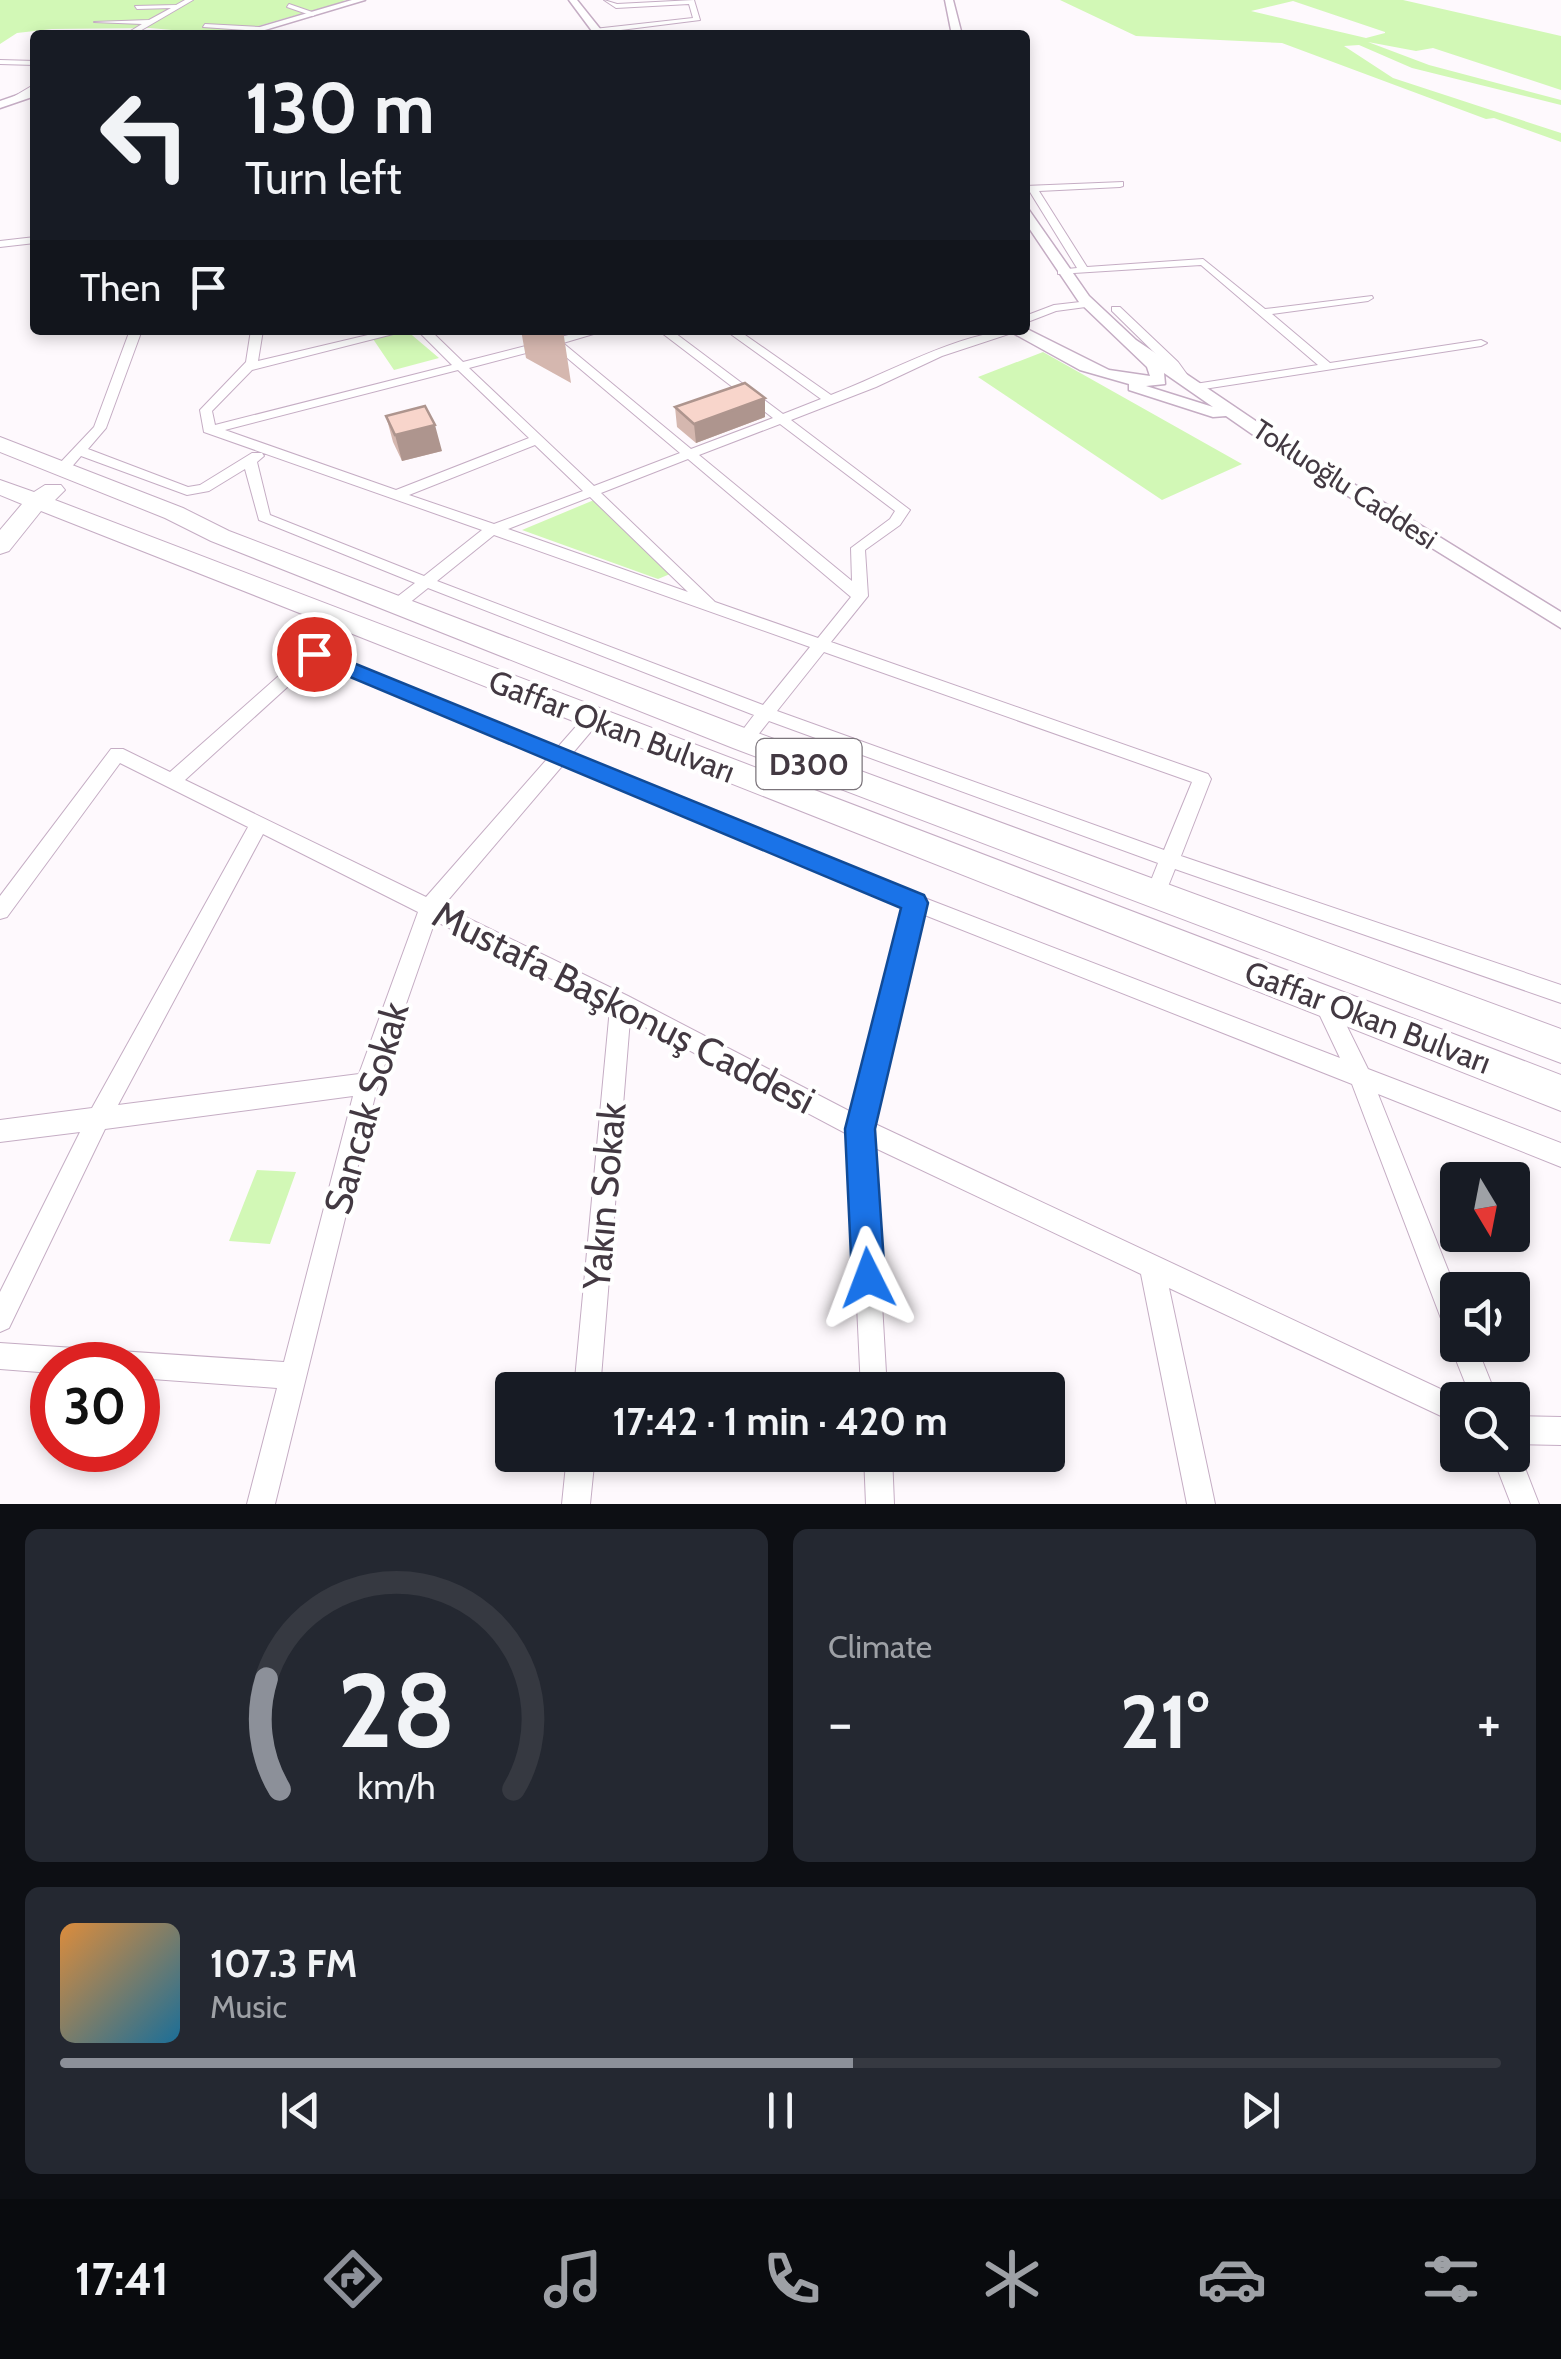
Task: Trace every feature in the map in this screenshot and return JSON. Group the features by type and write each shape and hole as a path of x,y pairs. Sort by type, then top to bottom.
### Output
{"highway":[{"name":"Gaffar Okan Bulvarı","path":"0,444 66,462 220,536 744,740 1561,1046"},
{"path":"0,486 66,462"},
{"path":"0,546 66,462"},
{"name":"Gaffar Okan Bulvarı","path":"0,486 1561,1093"}],"street":[{"path":"136,30 190,0"},
{"path":"255,30 360,0"},
{"path":"573,0 596,30"},
{"path":"607,0 614,6 692,1 697,20 621,30"},
{"path":"950,0 956,30"},
{"path":"137,7 179,6"},
{"path":"288,6 312,14"},
{"path":"97,22 150,22"},
{"path":"205,26 258,29"},
{"path":"0,62 30,63"},
{"path":"6,102 30,91"},
{"path":"1030,189 1120,184"},
{"path":"1030,190 1084,270"},
{"name":"Tokluoğlu Caddesi","path":"1030,221 1062,272 1089,304 1157,368 1163,391"},
{"path":"0,244 30,241"},
{"path":"1062,272 1198,261 1210,265 1326,366"},
{"path":"1264,312 1368,298"},
{"path":"1030,318 1054,308 1089,304"},
{"path":"1116,309 1190,384 1190,396 1163,391"},
{"path":"66,462 100,428 134,335"},
{"path":"257,335 252,363 206,410 205,422 212,430 1202,779 1156,894"},
{"path":"246,368 382,335"},
{"path":"428,335 714,608"},
{"path":"212,430 582,335"},
{"path":"671,335 904,510 895,522 858,548 860,596 744,740"},
{"path":"737,335 830,400"},
{"path":"398,604 490,531 830,400 938,354 1000,335"},
{"path":"1026,335 1100,372 1163,391 1260,432"},
{"path":"555,342 860,596"},
{"name":"Tokluoğlu Caddesi","path":"1132,343 1260,432 1561,621"},
{"path":"1190,384 1481,343"},
{"path":"394,496 539,439"},
{"path":"66,462 186,491 204,488 266,450"},
{"path":"250,460 264,517 424,582 1167,862 1561,994"},
{"path":"172,781 314,654 915,903 1561,1155"},
{"name":"Sancak Sokak","path":"261,1504 367,1084 430,908 593,718"},
{"name":"Mustafa Başkonuş Caddesi","path":"0,910 116,754 621,1002 860,1129 1440,1403"},
{"path":"0,1320 98,1119 259,824"},
{"path":"873,1372 860,1129 915,903"},
{"path":"1323,1000 1361,1080 1440,1284"},
{"name":"Yakın Sokak","path":"588,1372 621,1002"},
{"path":"0,1131 367,1084"},
{"path":"1152,1267 1201,1504"},
{"path":"0,1356 30,1358"},
{"path":"160,1367 294,1376"},
{"path":"1530,1430 1561,1431"},
{"path":"576,1504 579,1472"},
{"path":"879,1472 880,1504"},
{"path":"1513,1472 1526,1504"}],"green space":[{"path":"0,0 346,1 244,30 30,30 0,44"},
{"path":"1060,0 1403,0 1561,36 1561,90 1433,48 1416,51 1368,42 1429,65 1561,100 1561,105 1412,68 1359,45 1344,46 1393,78 1561,133 1561,142 1494,118 1486,119 1282,43 1136,36","holes":["1293,1 1385,32 1366,38 1251,11"]},
{"path":"412,335 439,358 394,370 371,336"},
{"path":"1043,352 1242,464 1162,500 978,377"},
{"path":"594,500 670,574 658,579 522,530"},
{"path":"257,1170 296,1172 270,1244 229,1241"}],"building":[{"path":"745,383 765,398 694,424 675,407"},
{"path":"425,406 435,425 395,435 386,416"}],"route":[{"path":"314,654 915,903 860,1129 868,1278"}]}
